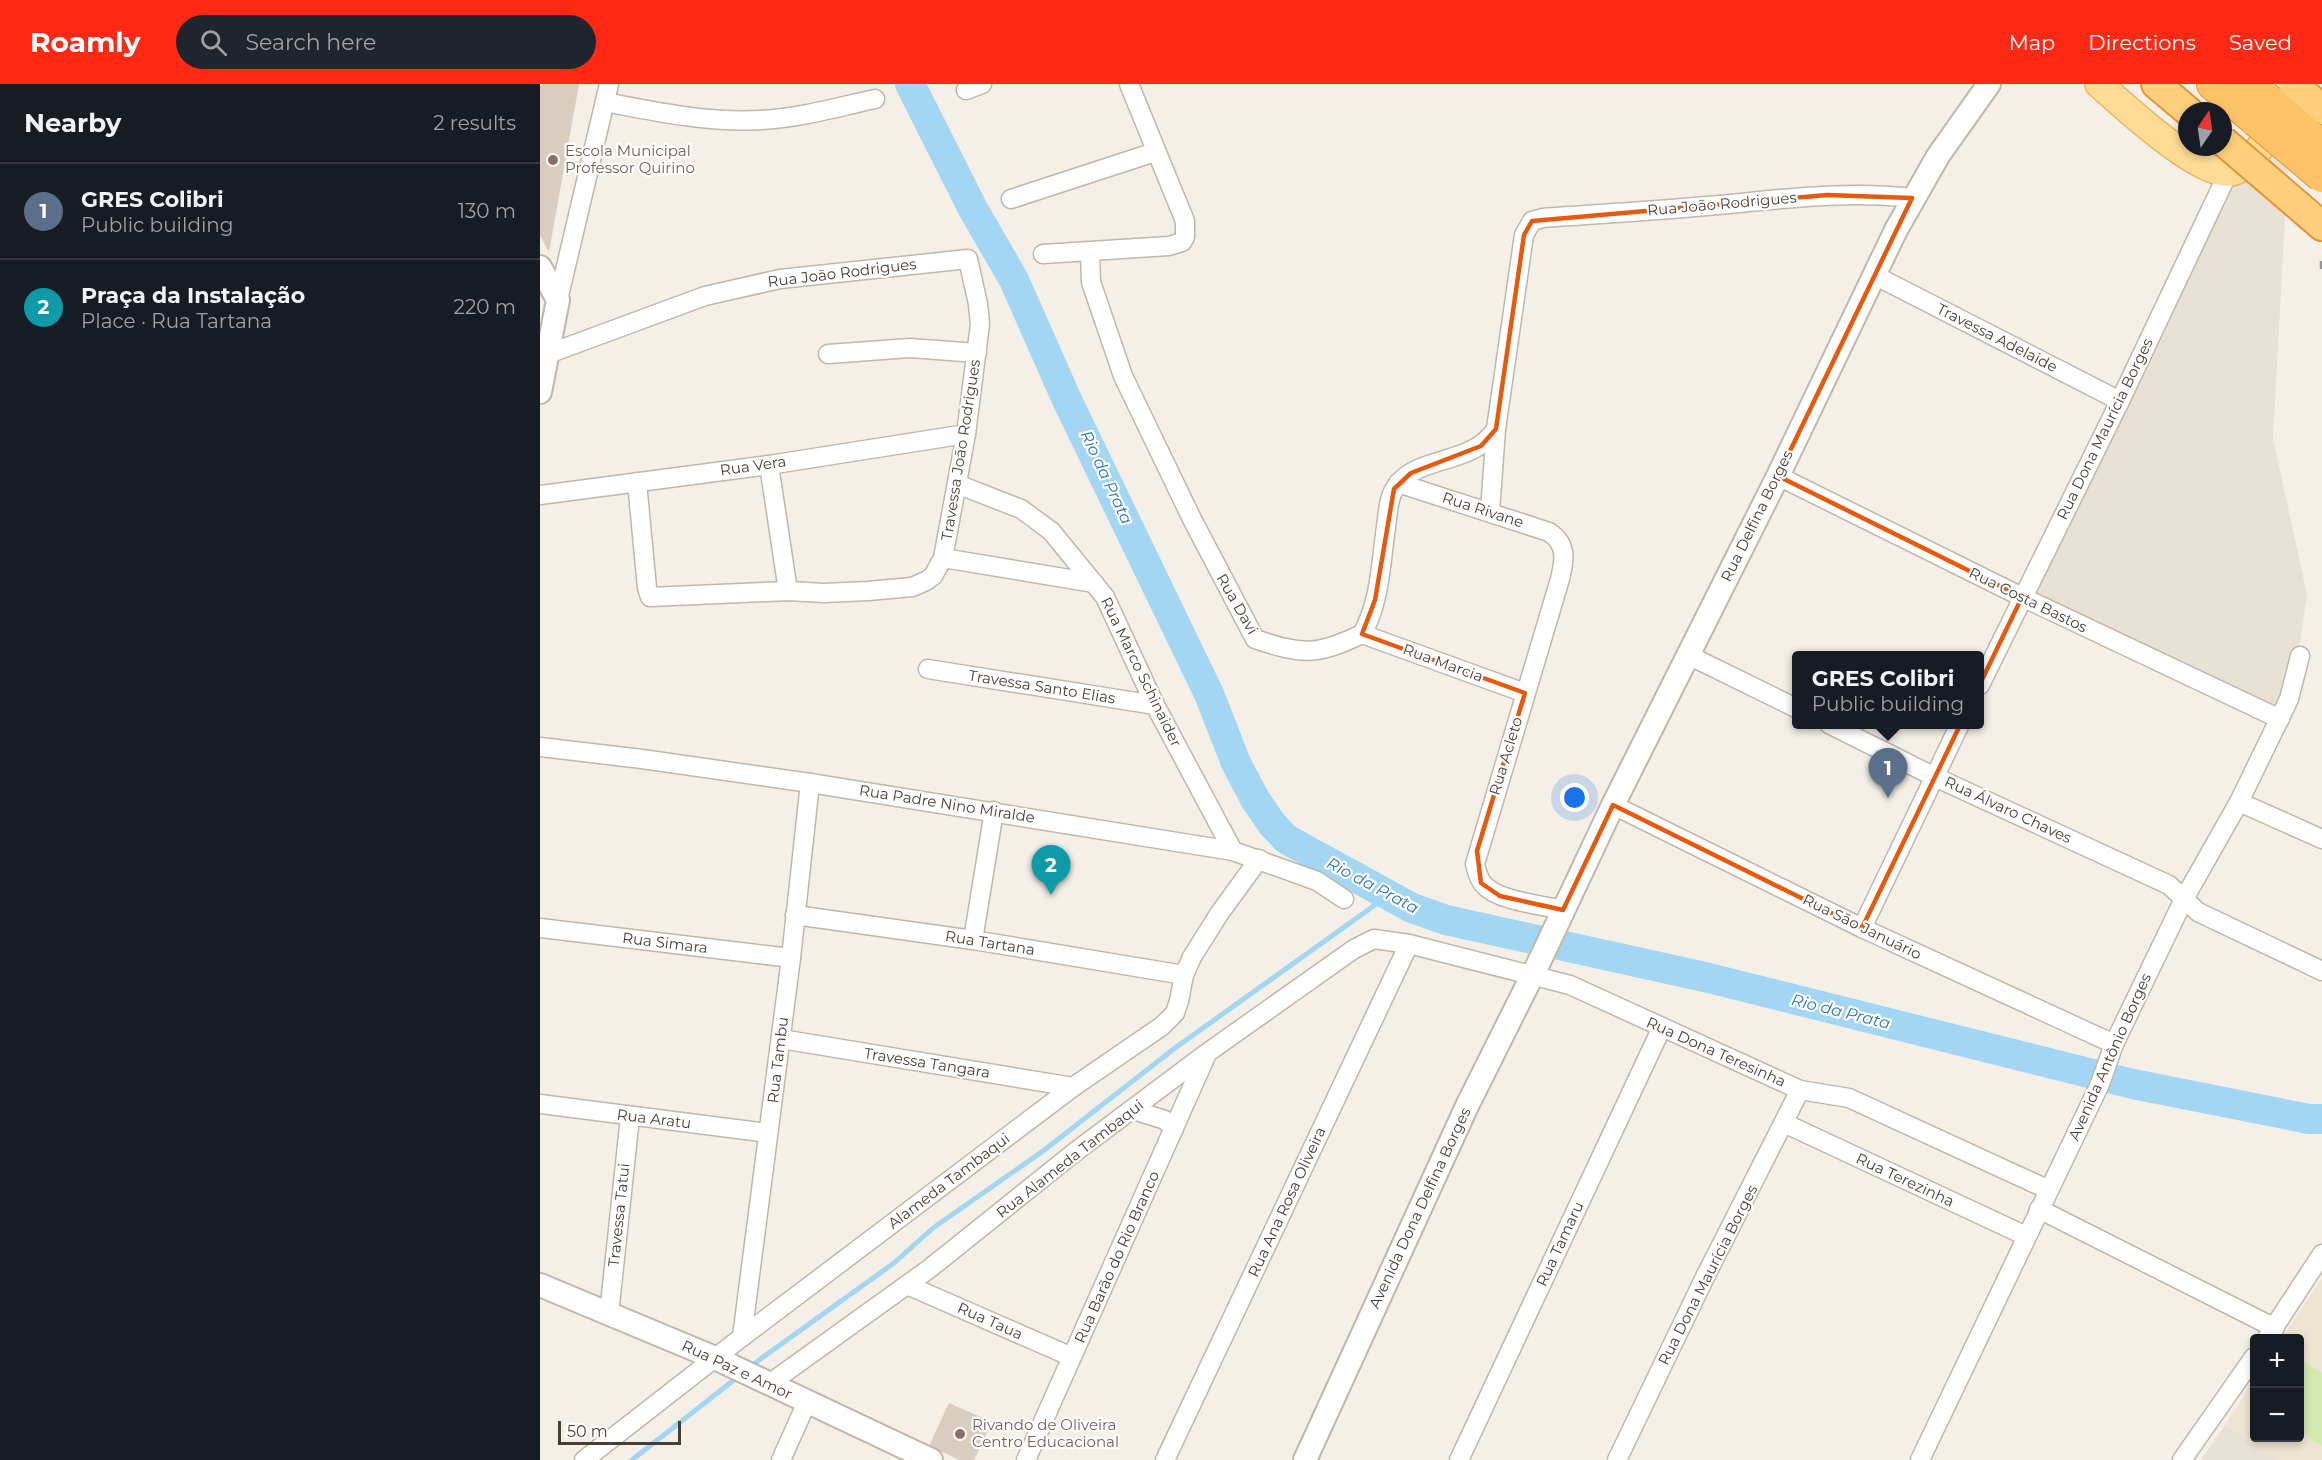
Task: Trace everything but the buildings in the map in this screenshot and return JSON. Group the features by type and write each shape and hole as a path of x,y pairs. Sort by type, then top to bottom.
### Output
{"highway":[{"path":"2156,84 2178,103"},
{"path":"2213,84 2272,95 2322,109"},
{"path":"2272,95 2322,147"},
{"path":"2272,95 2322,176"},
{"path":"2232,149 2322,226"}],"main road":[{"path":"2098,84 2175,147 2209,168 2228,173 2244,166 2260,146 2291,97 2272,95"}],"street":[{"path":"1043,254 1169,246 1182,242 1185,237 1185,221 1129,84"},
{"name":"Rua Delfina Borges","path":"1537,966 1613,804 1778,476 1912,198 1938,156 1989,84"},
{"path":"540,392 558,300 607,93 677,116 723,120 762,120 805,115 875,99"},
{"path":"1011,199 1155,152"},
{"name":"Rua Dona Maurícia Borges","path":"1984,677 2120,401 2228,173"},
{"name":"Rua João Rodrigues","path":"1496,429 1524,235 1532,221 1543,218 1827,195 1877,194 1912,198"},
{"name":"Rua Davi","path":"1090,252 1091,282 1123,376 1187,509 1255,639 1293,650 1314,651 1336,646 1362,634"},
{"name":"Travessa Joāo Rodrigues","path":"637,482 647,588 650,597 788,591 868,591 912,587 933,576 943,558 966,434 977,353 980,324 968,259"},
{"name":"Rua Joāo Rodrigues","path":"548,354 705,296 780,279 968,259"},
{"path":"540,267 558,300"},
{"name":"Travessa Adelaide","path":"1874,275 2120,401"},
{"path":"828,354 909,348 977,353"},
{"path":"1362,634 1375,600 1390,502 1398,483 1420,469 1449,460 1481,446 1496,429"},
{"path":"1490,511 1496,429"},
{"name":"Rua Vera","path":"540,495 769,465 966,434"},
{"path":"769,465 788,591"},
{"name":"Rua Costa Bastos","path":"1778,476 2022,597 2280,719"},
{"name":"Rua Rivane","path":"1398,483 1549,532 1556,536 1562,546"},
{"name":"Rua Marco Schinaider","path":"957,484 1021,508 1051,531 1106,597 1155,705 1233,851"},
{"name":"Rua Acleto","path":"1560,917 1500,896 1487,889 1481,883 1475,864 1560,579 1565,560 1562,546"},
{"path":"943,558 1094,583"},
{"name":"Rua Marcia","path":"1362,634 1525,693"},
{"path":"1688,655 1792,706"},
{"name":"Avenida Antônio Borges","path":"1920,1460 2100,1084 2111,1052 2184,899 2239,802 2280,719 2289,699 2300,656"},
{"name":"Travessa Santo Elias","path":"928,669 1155,705"},
{"name":"Rua Álvaro Chaves","path":"1839,729 1935,777 2169,885 2198,912 2322,971"},
{"path":"1862,928 1958,729"},
{"name":"Rua Padre Nino Miralde","path":"540,747 810,783 1233,851 1317,880 1344,899"},
{"name":"Rua Tambu","path":"742,1337 791,958 810,783"},
{"path":"2239,802 2322,839"},
{"name":"Rua Sāo Januário","path":"1613,804 2111,1052"},
{"path":"973,940 994,811"},
{"name":"Alameda Tambaqui","path":"584,1460 722,1361 742,1337 1073,1087 1161,1026 1174,1013 1184,975 1203,938 1259,859"},
{"name":"Rua Tartana","path":"795,915 973,940 1184,975"},
{"name":"Rua Simara","path":"540,928 791,958"},
{"name":"Rua Dona Teresinha","path":"1374,939 1537,966 1570,985 1800,1090 1849,1098 2049,1190"},
{"name":"Rua Alameda Tambaqui","path":"762,1381 908,1285 1075,1152 1208,1053 1354,949 1374,939"},
{"name":"Rua Ana Rosa Oliveira","path":"1165,1460 1409,944"},
{"name":"Avenida Dona Delfina Borges","path":"1305,1460 1467,1106 1537,966"},
{"name":"Rua Tamaru","path":"1459,1460 1662,1027"},
{"name":"Travessa Tangara","path":"781,1039 1073,1087"},
{"name":"Rua Barão do Rio Branco","path":"1026,1460 1208,1053"},
{"name":"Rua Dona Maurícia Borges","path":"1617,1460 1705,1277 1800,1090"},
{"name":"Rua Aratu","path":"540,1104 768,1133"},
{"path":"1133,1110 1165,1120 1174,1129"},
{"name":"Travessa Tatui","path":"609,1314 630,1117"},
{"name":"Rua Terezinha","path":"1784,1124 2026,1236"},
{"path":"2039,1209 2271,1333 2322,1254"},
{"name":"Rua Paz e Amor","path":"540,1285 722,1361 931,1460"},
{"name":"Rua Taua","path":"908,1285 1072,1357"},
{"path":"2182,1460 2250,1363"},
{"path":"781,1460 807,1402"}],"highlighted area":[{"path":"1827,195 1912,198 1778,476 2022,597 1862,928 1613,805 1563,910 1500,896 1481,883 1477,851 1525,693 1362,634 1375,600 1394,489 1411,473 1481,446 1496,429 1524,235 1532,221"}],"shaded area":[{"path":"2270,111 2290,126 2273,438 2307,595 2291,702 2271,717 2031,597"},
{"path":"2322,1278 2322,1460 2277,1460 2250,1442 2304,1442 2304,1334 2285,1334"},
{"path":"2250,1386 2250,1442 2225,1425"},
{"path":"2225,1425 2277,1460 2201,1460"}],"green space":[{"path":"2304,1361 2322,1373 2322,1446 2304,1434"}],"waterway":[{"name":"Rio da Prata","path":"910,84 973,209 1014,280 1067,400 1209,694 1236,763 1255,799 1272,824 1286,839 1412,908 1446,920 1709,978 2133,1084 2309,1119 2322,1119"},
{"path":"748,1368 894,1263 933,1228 1043,1151 1175,1048 1389,895"},
{"path":"632,1460 739,1376"}],"railway":[{"path":"2322,261 2322,273"}],"place":[{"name":"Escola Municipal Professor Quirino","path":"553,160"},
{"name":"GRES Colibri","path":"1888,798"},
{"name":"Praça da Instalação","path":"1051,895"},
{"name":"Rivando de Oliveira Centro Educacional","path":"960,1434"}]}
